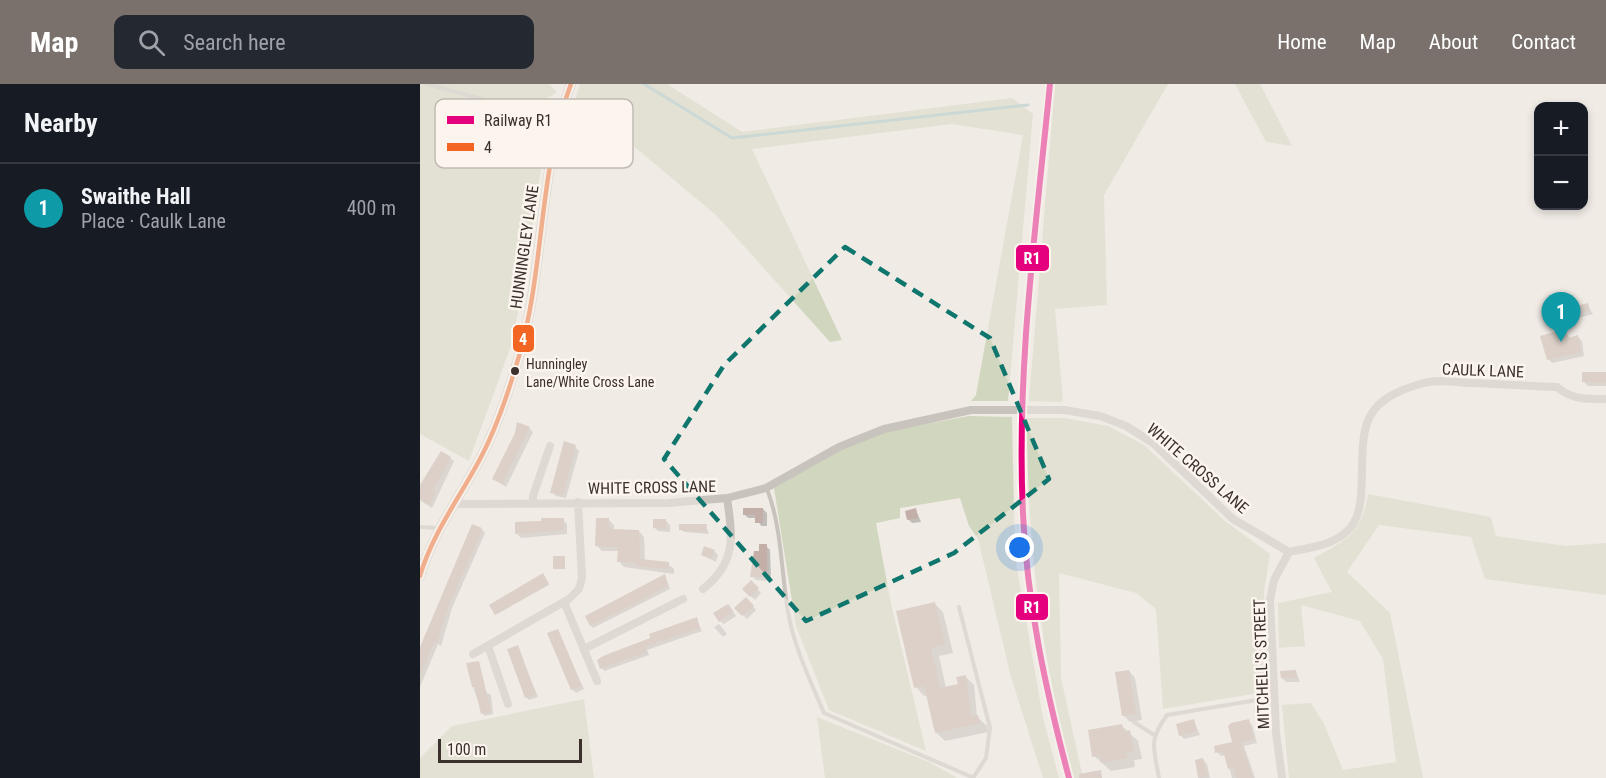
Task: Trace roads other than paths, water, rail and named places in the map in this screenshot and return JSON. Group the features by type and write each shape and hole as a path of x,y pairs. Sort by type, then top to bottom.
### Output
{"main road":[{"name":"HUNNINGLEY LANE","path":"565,99 571,84"},
{"name":"HUNNINGLEY LANE","path":"420,576 441,528 482,455 500,413 529,317 552,168"}],"street":[{"name":"CAULK LANE","path":"1289,552 1322,545 1345,534 1350,528 1360,507 1367,418 1377,404 1389,396 1426,382 1450,382 1557,387 1565,394 1576,398 1606,399"},
{"name":"WHITE CROSS LANE","path":"456,504 668,503 727,498 766,488 857,439 884,429 971,410 1064,410 1100,416 1153,443 1233,519 1289,552"},
{"path":"533,504 533,496 550,446"},
{"path":"703,589 720,576 729,558 727,498"},
{"path":"474,654 564,602 579,589 582,578 578,502"},
{"name":"MITCHELL'S STREET","path":"1282,778 1270,600 1274,580 1289,552"},
{"path":"584,649 683,599"},
{"path":"564,602 597,681"},
{"path":"488,646 508,704"}],"lane":[{"path":"427,84 482,99"},
{"path":"766,488 775,509 788,614 803,666 824,713 973,778 986,758 990,728 959,607"},
{"path":"420,527 441,528"},
{"path":"1159,778 1154,735 1167,715 1275,697"},
{"path":"1134,722 1154,735"}],"waterway":[{"path":"644,84 732,138 1028,105"}],"railway":[{"path":"1050,84 1033,245 1025,353 1022,407 1023,514 1033,614 1069,778"}],"rail line":[{"name":"R1","path":"1050,84 1033,245 1025,353 1022,407 1023,514 1033,614 1069,778"}],"place":[{"name":"Swaithe Hall","path":"1561,342"},
{"name":"Hunningley Lane/White Cross Lane","path":"515,371"}]}
